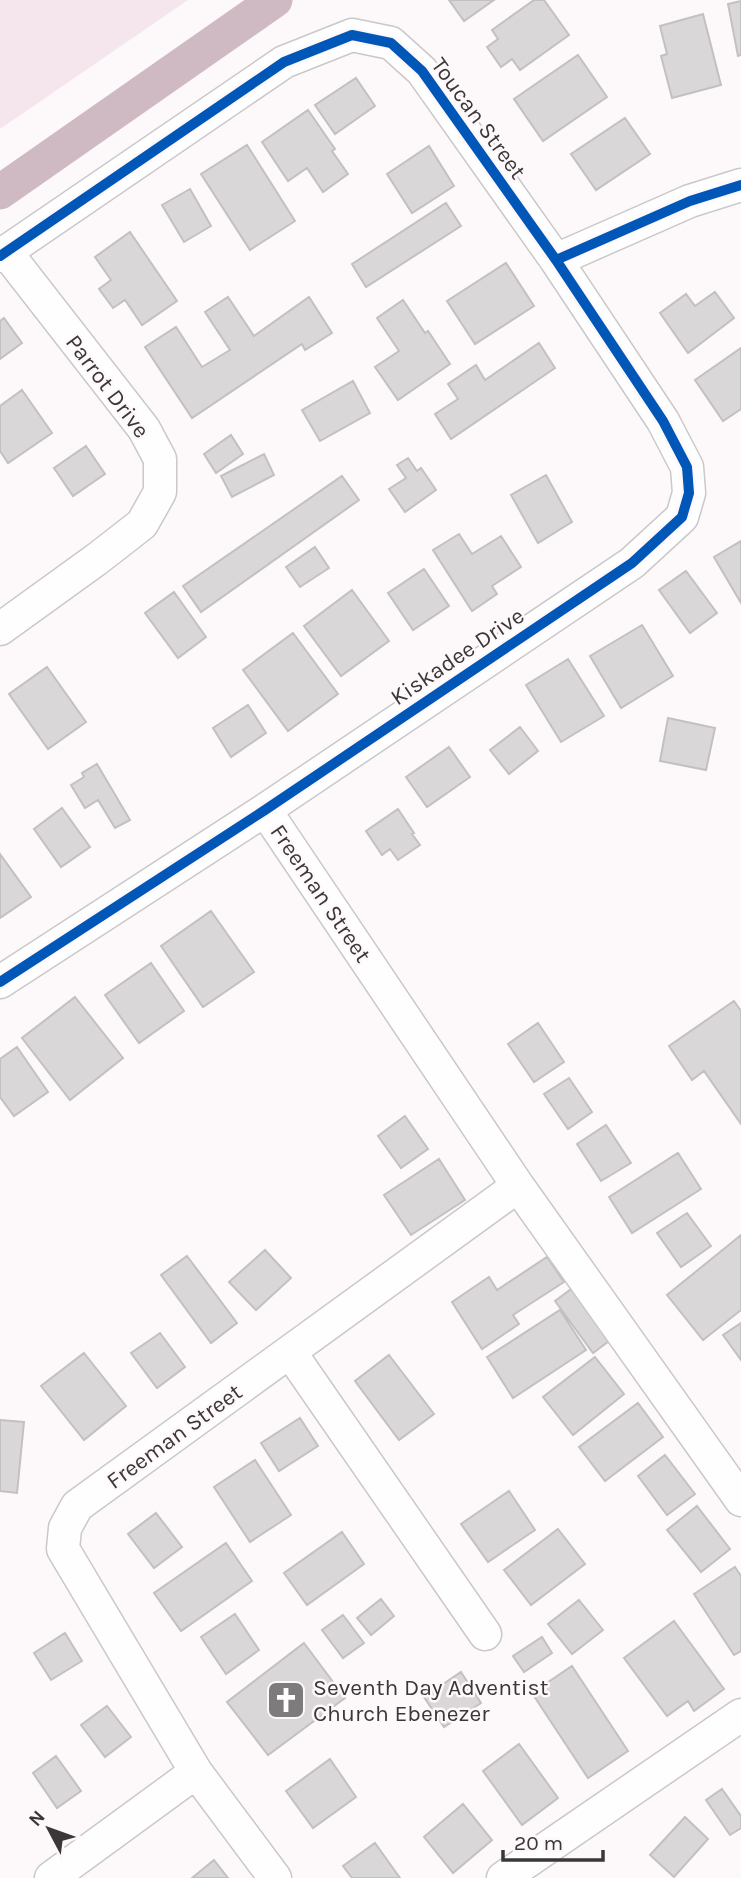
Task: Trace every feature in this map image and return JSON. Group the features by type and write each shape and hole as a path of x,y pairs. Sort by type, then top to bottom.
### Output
{"street":[{"name":"Toucan Street","path":"3,254 284,62 352,35 391,43 422,71 556,260"},
{"path":"556,260 690,201 741,185"},
{"name":"Parrot Drive","path":"0,629 142,524 160,492 160,459 144,429 3,254"},
{"name":"Kiskadee Drive","path":"0,982 265,810 632,563 682,517 689,494 687,467 663,421 556,260"},
{"name":"Freeman Street","path":"265,810 518,1186 741,1500"},
{"name":"Freeman Street","path":"275,1878 196,1772 63,1549 65,1528 77,1506 518,1186"},
{"path":"290,1352 485,1634"},
{"path":"503,1878 741,1715"},
{"path":"51,1878 196,1772"}],"shaded area":[{"path":"0,0 188,0 0,129"}],"building":[{"path":"449,0 494,0 464,21"},
{"path":"534,0 544,0 569,35 520,70 512,59 501,67 487,47 498,39 492,30"},
{"path":"741,1 741,55 738,56 728,4"},
{"path":"703,14 721,85 672,98 661,56 667,54 660,26"},
{"path":"578,55 607,97 543,141 514,99"},
{"path":"356,78 375,106 335,134 315,105"},
{"path":"308,110 335,149 332,151 348,174 323,192 307,168 288,181 262,142"},
{"path":"625,118 650,154 596,190 571,154"},
{"path":"247,145 295,221 250,250 201,174"},
{"path":"429,146 454,186 412,213 387,174"},
{"path":"190,189 211,226 184,242 162,205"},
{"path":"446,203 461,226 366,287 352,264"},
{"path":"130,232 177,301 142,325 125,300 113,308 99,289 111,280 95,257"},
{"path":"506,263 534,306 475,344 447,301"},
{"path":"715,292 734,318 688,353 660,313 686,294 695,306"},
{"path":"228,297 254,336 309,297 332,333 305,350 302,344 192,418 145,347 176,327 202,367 230,350 205,312"},
{"path":"403,300 450,364 398,400 375,367 399,351 377,318"},
{"path":"4,318 22,343 0,359 0,321"},
{"path":"539,343 555,368 451,439 435,414 458,399 448,384 476,365 485,380"},
{"path":"741,348 741,409 723,421 695,380"},
{"path":"353,381 370,413 320,441 302,410"},
{"path":"22,390 52,433 8,463 0,451 0,406"},
{"path":"231,435 243,454 216,473 204,454"},
{"path":"86,446 105,474 73,496 54,468"},
{"path":"264,454 274,475 232,497 221,476"},
{"path":"408,458 417,471 421,468 436,490 405,512 389,489 406,478 397,465"},
{"path":"546,475 572,522 538,543 511,495"},
{"path":"342,476 359,500 201,612 183,586"},
{"path":"459,534 472,554 501,536 521,567 492,586 497,594 472,611 433,550"},
{"path":"741,541 741,603 714,557"},
{"path":"315,547 329,568 300,587 286,567"},
{"path":"424,569 449,606 413,630 388,593"},
{"path":"686,571 717,613 690,633 659,590"},
{"path":"352,590 389,641 341,676 304,626"},
{"path":"174,592 206,637 178,658 145,613"},
{"path":"642,625 673,676 621,708 590,656"},
{"path":"293,633 338,694 288,731 243,670"},
{"path":"568,659 604,716 561,742 526,685"},
{"path":"47,667 86,722 48,749 9,694"},
{"path":"248,705 266,733 231,757 213,728"},
{"path":"668,718 715,728 706,770 660,761"},
{"path":"520,727 538,751 509,774 490,750"},
{"path":"449,747 470,777 427,807 406,777"},
{"path":"97,764 130,820 115,828 98,800 85,808 71,785 84,777 82,773"},
{"path":"62,808 90,847 61,867 34,829"},
{"path":"398,809 420,845 398,860 390,849 382,855 366,831"},
{"path":"0,854 31,897 0,918"},
{"path":"211,911 254,972 203,1007 161,946"},
{"path":"151,963 184,1011 139,1043 105,995"},
{"path":"75,997 123,1058 70,1100 22,1038"},
{"path":"734,1001 741,1011 741,1124 704,1071 692,1080 669,1046"},
{"path":"538,1023 564,1062 534,1082 508,1044"},
{"path":"17,1047 48,1092 14,1116 0,1097 0,1059"},
{"path":"569,1078 592,1112 568,1129 544,1094"},
{"path":"405,1116 428,1149 401,1168 378,1136"},
{"path":"606,1125 631,1163 601,1181 577,1144"},
{"path":"678,1153 701,1189 632,1233 609,1197"},
{"path":"439,1159 465,1200 411,1235 384,1195"},
{"path":"687,1213 711,1246 681,1267 657,1233"},
{"path":"741,1235 741,1310 703,1340 667,1295"},
{"path":"265,1250 291,1278 256,1310 229,1282"},
{"path":"187,1256 237,1323 211,1343 161,1275"},
{"path":"547,1257 564,1282 513,1315 519,1324 482,1349 452,1302 489,1277 497,1290"},
{"path":"578,1284 617,1335 593,1353 555,1301"},
{"path":"560,1310 586,1350 513,1398 487,1357"},
{"path":"741,1323 741,1360 723,1335"},
{"path":"160,1333 185,1367 157,1388 131,1353"},
{"path":"84,1353 126,1406 84,1440 41,1386"},
{"path":"389,1355 434,1414 399,1440 355,1381"},
{"path":"595,1357 624,1394 573,1435 543,1397"},
{"path":"638,1403 663,1437 605,1481 579,1447"},
{"path":"300,1418 318,1446 279,1471 261,1443"},
{"path":"0,1420 24,1422 17,1493 0,1491"},
{"path":"665,1455 695,1494 667,1515 638,1476"},
{"path":"255,1460 291,1515 250,1542 214,1487"},
{"path":"509,1491 535,1530 488,1562 461,1524"},
{"path":"697,1506 730,1549 701,1572 667,1530"},
{"path":"156,1513 182,1547 154,1568 128,1534"},
{"path":"558,1529 585,1564 531,1605 504,1570"},
{"path":"342,1532 364,1564 307,1605 284,1573"},
{"path":"226,1543 252,1581 181,1631 154,1593"},
{"path":"735,1567 741,1576 741,1651 734,1655 694,1594"},
{"path":"381,1599 394,1616 371,1635 357,1618"},
{"path":"579,1600 603,1630 572,1654 548,1624"},
{"path":"235,1614 259,1650 226,1674 201,1637"},
{"path":"343,1615 364,1643 343,1658 322,1630"},
{"path":"674,1621 724,1689 694,1711 688,1701 667,1716 624,1658"},
{"path":"65,1633 82,1661 51,1680 34,1653"},
{"path":"542,1637 552,1653 524,1672 513,1656"},
{"name":"Seventh Day Adventist Church Ebenezer","path":"304,1643 345,1698 268,1755 227,1702"},
{"path":"572,1666 628,1751 588,1778 532,1693"},
{"path":"461,1672 481,1703 444,1727 424,1697"},
{"path":"107,1706 131,1737 105,1757 81,1725"},
{"path":"519,1744 558,1798 522,1825 483,1771"},
{"path":"56,1756 81,1791 57,1808 33,1773"},
{"path":"330,1759 356,1797 313,1828 286,1791"},
{"path":"722,1789 741,1816 741,1828 730,1835 706,1800"},
{"path":"463,1804 492,1840 453,1873 424,1837"},
{"path":"685,1817 708,1839 674,1877 650,1855"},
{"path":"375,1843 400,1878 352,1878 343,1866"},
{"path":"214,1860 228,1878 192,1878"}],"waterway":[{"path":"0,192 275,0"}],"cycle path":[{"path":"0,256 284,62 352,35 391,43 422,71 556,260 690,201 741,185"},
{"path":"0,982 265,810 632,563 682,517 689,493 687,467 663,421 556,260"}],"place":[{"name":"Seventh Day Adventist Church Ebenezer","path":"286,1700"}]}
